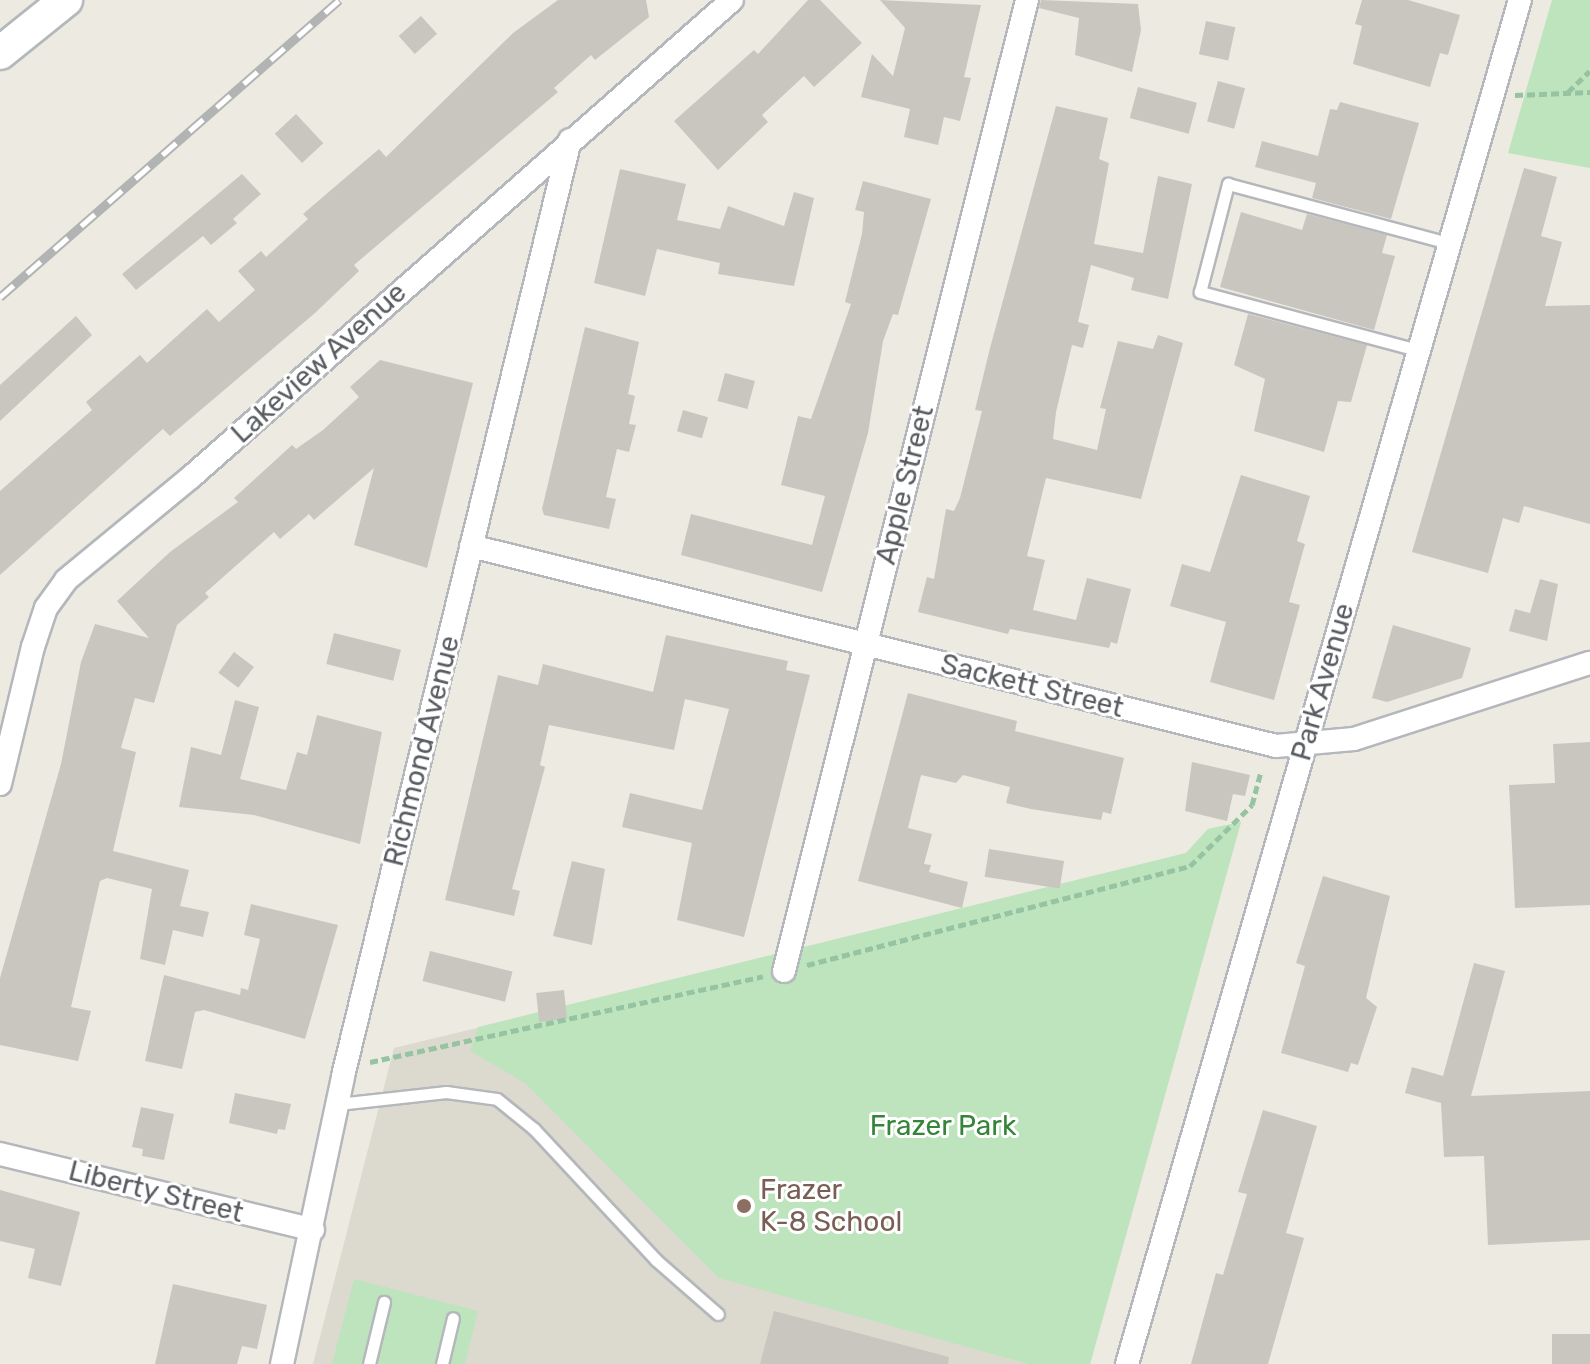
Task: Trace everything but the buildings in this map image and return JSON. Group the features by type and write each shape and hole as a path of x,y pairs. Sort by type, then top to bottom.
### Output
{"main road":[{"path":"0,53 66,0"}],"street":[{"name":"Lakeview Avenue","path":"0,784 33,647 46,608 66,580 191,477 732,0"},
{"name":"Apple Street","path":"784,971 1027,0"},
{"name":"Park Avenue","path":"1127,1364 1520,0"},
{"name":"Richmond Avenue","path":"282,1364 346,1067 570,140"},
{"name":"Sackett Street","path":"471,546 1276,746 1305,746 1354,739 1434,717 1590,663"},
{"name":"Liberty Street","path":"0,1154 313,1230"}],"lane":[{"path":"1417,350 1200,292 1228,184 1448,243"},
{"path":"338,1104 446,1092 497,1099 534,1129 656,1260 718,1314"},
{"path":"369,1364 384,1302"},
{"path":"442,1364 453,1318"}],"path":[{"path":"1568,93 1590,71"},
{"path":"1490,96 1590,92"},
{"path":"346,1067 689,996 1190,866 1252,805 1261,772"}],"shaded area":[{"name":"Frazer Park","path":"1241,822 1090,1364 313,1364 394,1048 1050,889 1186,853 1208,829"}],"green space":[{"path":"1552,0 1590,0 1590,168 1508,153"},
{"name":"Frazer Park","path":"1241,822 1090,1364 1029,1364 719,1278 525,1083 470,1051 478,1027 1186,853 1208,829"},
{"path":"354,1279 478,1311 465,1364 332,1364"}],"railway":[{"path":"0,297 339,0"}],"place":[{"name":"Frazer K-8 School","path":"744,1206"}]}
